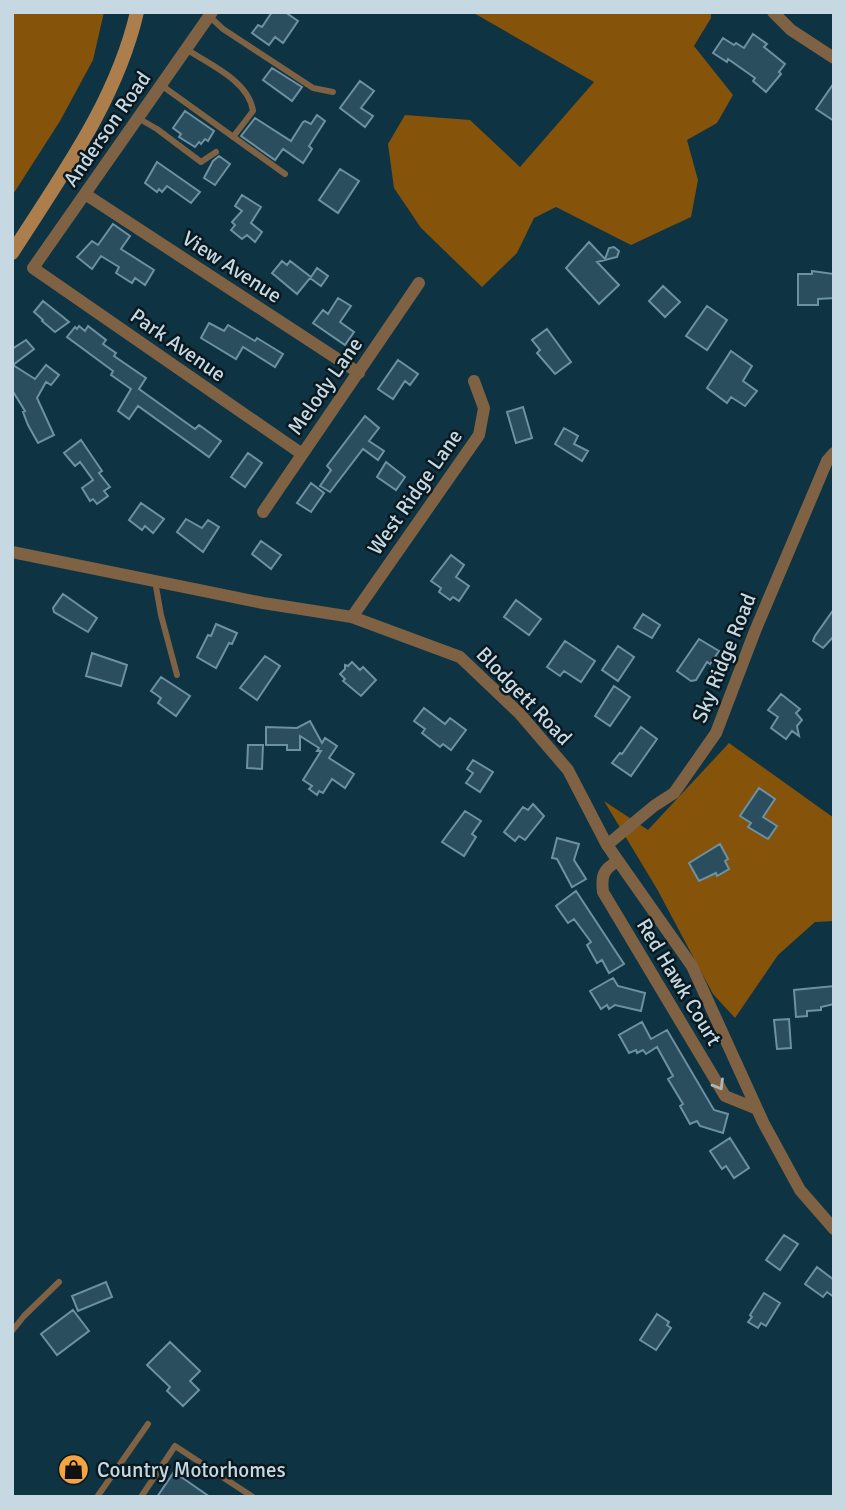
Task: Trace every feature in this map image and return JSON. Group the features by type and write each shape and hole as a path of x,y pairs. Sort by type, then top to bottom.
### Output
{"street":[{"path":"12,253 102,109 121,65 137,12"},
{"path":"773,12 791,30 834,58"},
{"name":"Anderson Road","path":"33,268 210,14"},
{"name":"View Avenue","path":"85,194 359,373"},
{"name":"Park Avenue","path":"33,268 302,454"},
{"name":"Melody Lane","path":"263,512 419,283"},
{"name":"West Ridge Lane","path":"352,617 479,435 484,408 474,382"},
{"name":"Sky Ridge Road","path":"607,845 674,793 716,733 767,603 827,461 834,453"},
{"name":"Blodgett Road","path":"12,552 263,603 352,617 460,657 520,714 568,770 607,845 692,966 757,1109 800,1190 834,1229"},
{"name":"Red Hawk Court","path":"618,860 607,867 601,878 603,892 725,1096 757,1109"}],"lane":[{"path":"210,14 223,29 313,88 333,92"},
{"path":"186,49 234,81 249,95 253,111 233,138"},
{"path":"161,85 285,173"},
{"path":"138,118 201,162 216,152"},
{"path":"155,581 177,675"},
{"path":"12,1331 23,1316 59,1282"},
{"path":"97,1497 148,1424"},
{"path":"141,1497 176,1446 253,1497"}],"shaded area":[{"path":"12,12 104,12 93,60 60,121 12,196"},
{"path":"472,12 711,12 711,18 694,46 733,95 717,123 687,140 698,180 691,217 631,245 556,207 534,218 517,253 482,287 421,228 394,188 388,144 405,115 470,120 520,167 594,82"},
{"path":"729,743 834,818 834,921 815,922 778,955 735,1018 713,994 657,889 604,801 648,830"}],"building":[{"path":"272,12 285,12 298,21 283,43 275,37 269,45 252,33 258,25 262,27"},
{"path":"753,34 767,44 764,47 785,64 779,72 781,74 766,92 753,81 755,78 728,59 727,62 713,53 723,38 744,48"},
{"path":"272,68 302,87 292,101 263,80"},
{"path":"360,81 374,91 361,108 373,116 365,127 340,108"},
{"path":"834,83 834,121 816,109"},
{"path":"185,111 214,131 208,141 205,139 195,147 179,137 181,134 173,128"},
{"path":"317,115 325,121 309,146 312,149 303,163 283,149 275,160 241,136 255,118 291,141 303,122 311,124"},
{"path":"219,156 230,164 215,185 204,178 213,161"},
{"path":"157,162 200,192 191,203 167,186 162,192 159,189 157,192 145,183"},
{"path":"340,169 359,181 338,213 319,200"},
{"path":"242,195 261,207 251,223 262,232 255,242 247,235 242,239 231,230 235,225 232,222 242,211 235,206"},
{"path":"113,224 130,236 121,249 154,270 145,285 135,278 132,283 116,273 119,267 101,256 92,269 77,257 92,241 98,245"},
{"path":"589,242 605,259 609,248 614,247 619,251 617,257 597,262 619,285 599,304 566,268"},
{"path":"282,261 287,265 290,261 311,277 317,268 328,276 321,286 310,278 297,294 272,273"},
{"path":"812,271 834,274 834,298 818,299 818,305 798,305 798,274 812,274"},
{"path":"663,286 680,302 665,317 649,301"},
{"path":"338,298 351,306 340,322 354,332 345,345 313,323 323,310 328,314"},
{"path":"43,301 69,322 55,332 34,312"},
{"path":"707,306 727,320 707,350 686,336"},
{"path":"209,323 224,331 228,325 283,354 275,367 243,347 236,359 201,338"},
{"path":"79,326 85,331 88,326 106,340 103,344 116,353 114,356 146,378 139,389 195,429 199,425 221,441 209,457 138,406 129,419 118,411 131,389 111,375 113,371 67,337"},
{"path":"547,329 571,362 555,374 537,353 540,350 532,340"},
{"path":"26,340 34,349 13,365 35,379 46,365 59,375 51,385 46,382 37,398 54,435 38,443 28,425 23,412 25,411 12,390 12,349"},
{"path":"731,351 752,366 743,381 757,391 745,406 731,397 727,403 707,388"},
{"path":"398,360 418,374 410,385 405,381 393,399 378,389"},
{"path":"523,407 532,438 516,443 507,412"},
{"path":"365,416 379,428 369,441 384,451 378,460 363,449 330,492 320,486 331,470 327,466"},
{"path":"564,428 578,436 574,444 588,451 582,461 555,444"},
{"path":"81,440 110,487 104,491 108,496 97,504 93,499 90,501 82,488 93,480 80,462 75,466 64,453"},
{"path":"248,453 262,463 245,487 231,477"},
{"path":"386,462 405,477 396,490 377,477"},
{"path":"311,483 324,493 311,512 297,503"},
{"path":"141,503 164,519 153,533 145,526 142,530 129,520"},
{"path":"186,519 202,528 208,520 219,527 203,552 177,532"},
{"path":"261,541 281,555 271,569 252,554"},
{"path":"451,555 464,565 456,577 469,586 459,601 453,597 450,600 439,592 441,588 431,581"},
{"path":"63,594 97,618 88,632 54,612 53,608"},
{"path":"516,600 541,619 529,635 504,617"},
{"path":"834,609 834,636 823,648 813,641"},
{"path":"643,614 660,625 652,638 634,628"},
{"path":"216,624 237,633 216,668 197,657"},
{"path":"699,639 719,651 710,664 707,662 696,680 691,681 677,671"},
{"path":"565,641 595,661 581,682 564,671 560,676 547,667"},
{"path":"618,646 634,657 618,681 602,670"},
{"path":"92,653 127,665 121,686 86,676"},
{"path":"265,656 280,666 257,700 240,688"},
{"path":"352,662 360,670 363,667 376,680 361,696 343,681 345,679 340,674 345,665 348,666"},
{"path":"161,677 190,696 176,716 158,703 161,698 151,691"},
{"path":"614,686 630,697 610,726 595,716"},
{"path":"781,694 800,709 796,713 802,720 797,726 799,736 792,731 786,739 771,728 778,717 768,710"},
{"path":"424,708 445,724 450,718 466,730 451,750 443,744 440,747 422,733 425,729 414,721"},
{"path":"310,721 322,743 325,738 337,746 329,758 354,774 345,788 332,779 323,793 319,791 317,795 309,789 312,786 303,780 321,751 317,751 319,748 300,736 300,750 287,750 287,745 266,745 266,727 297,728"},
{"path":"641,727 657,739 631,776 612,763 622,754"},
{"path":"248,745 263,745 262,769 247,768"},
{"path":"473,760 493,772 480,792 466,783 473,773 467,769"},
{"path":"759,788 775,799 763,817 777,826 768,839 748,827 751,823 740,816"},
{"path":"533,804 544,816 525,840 519,836 515,841 504,832 523,807 528,810"},
{"path":"465,811 481,821 472,834 476,837 464,856 442,842"},
{"path":"557,838 579,844 574,860 586,879 572,887 557,859 552,858"},
{"path":"720,844 728,859 725,861 729,869 699,881 689,863"},
{"path":"576,891 624,964 609,973 602,960 597,963 587,945 591,942 574,919 568,923 556,906"},
{"path":"613,978 618,986 645,993 641,1011 615,1005 609,1009 607,1005 601,1009 590,991"},
{"path":"834,986 834,1004 821,1007 821,1010 807,1011 807,1016 796,1017 794,990"},
{"path":"789,1019 791,1048 777,1049 774,1020"},
{"path":"642,1022 651,1039 667,1030 714,1110 728,1114 723,1133 700,1126 697,1121 690,1124 680,1106 683,1104 668,1079 673,1076 657,1047 646,1054 643,1050 629,1053 619,1035"},
{"path":"730,1138 749,1168 734,1178 726,1166 722,1169 710,1151"},
{"path":"784,1235 798,1244 780,1270 766,1260"},
{"path":"817,1267 834,1280 834,1297 827,1292 823,1297 805,1284"},
{"path":"106,1282 112,1297 78,1311 72,1296"},
{"path":"764,1293 780,1303 766,1326 761,1323 758,1328 748,1322"},
{"path":"73,1310 89,1331 57,1355 41,1334"},
{"path":"657,1314 669,1322 667,1325 671,1328 656,1350 640,1340"},
{"path":"170,1342 200,1371 190,1381 199,1390 183,1406 167,1391 170,1387 147,1365"},
{"path":"174,1472 210,1497 157,1497"}],"place":[{"name":"Country Motorhomes","path":"74,1470"}]}
